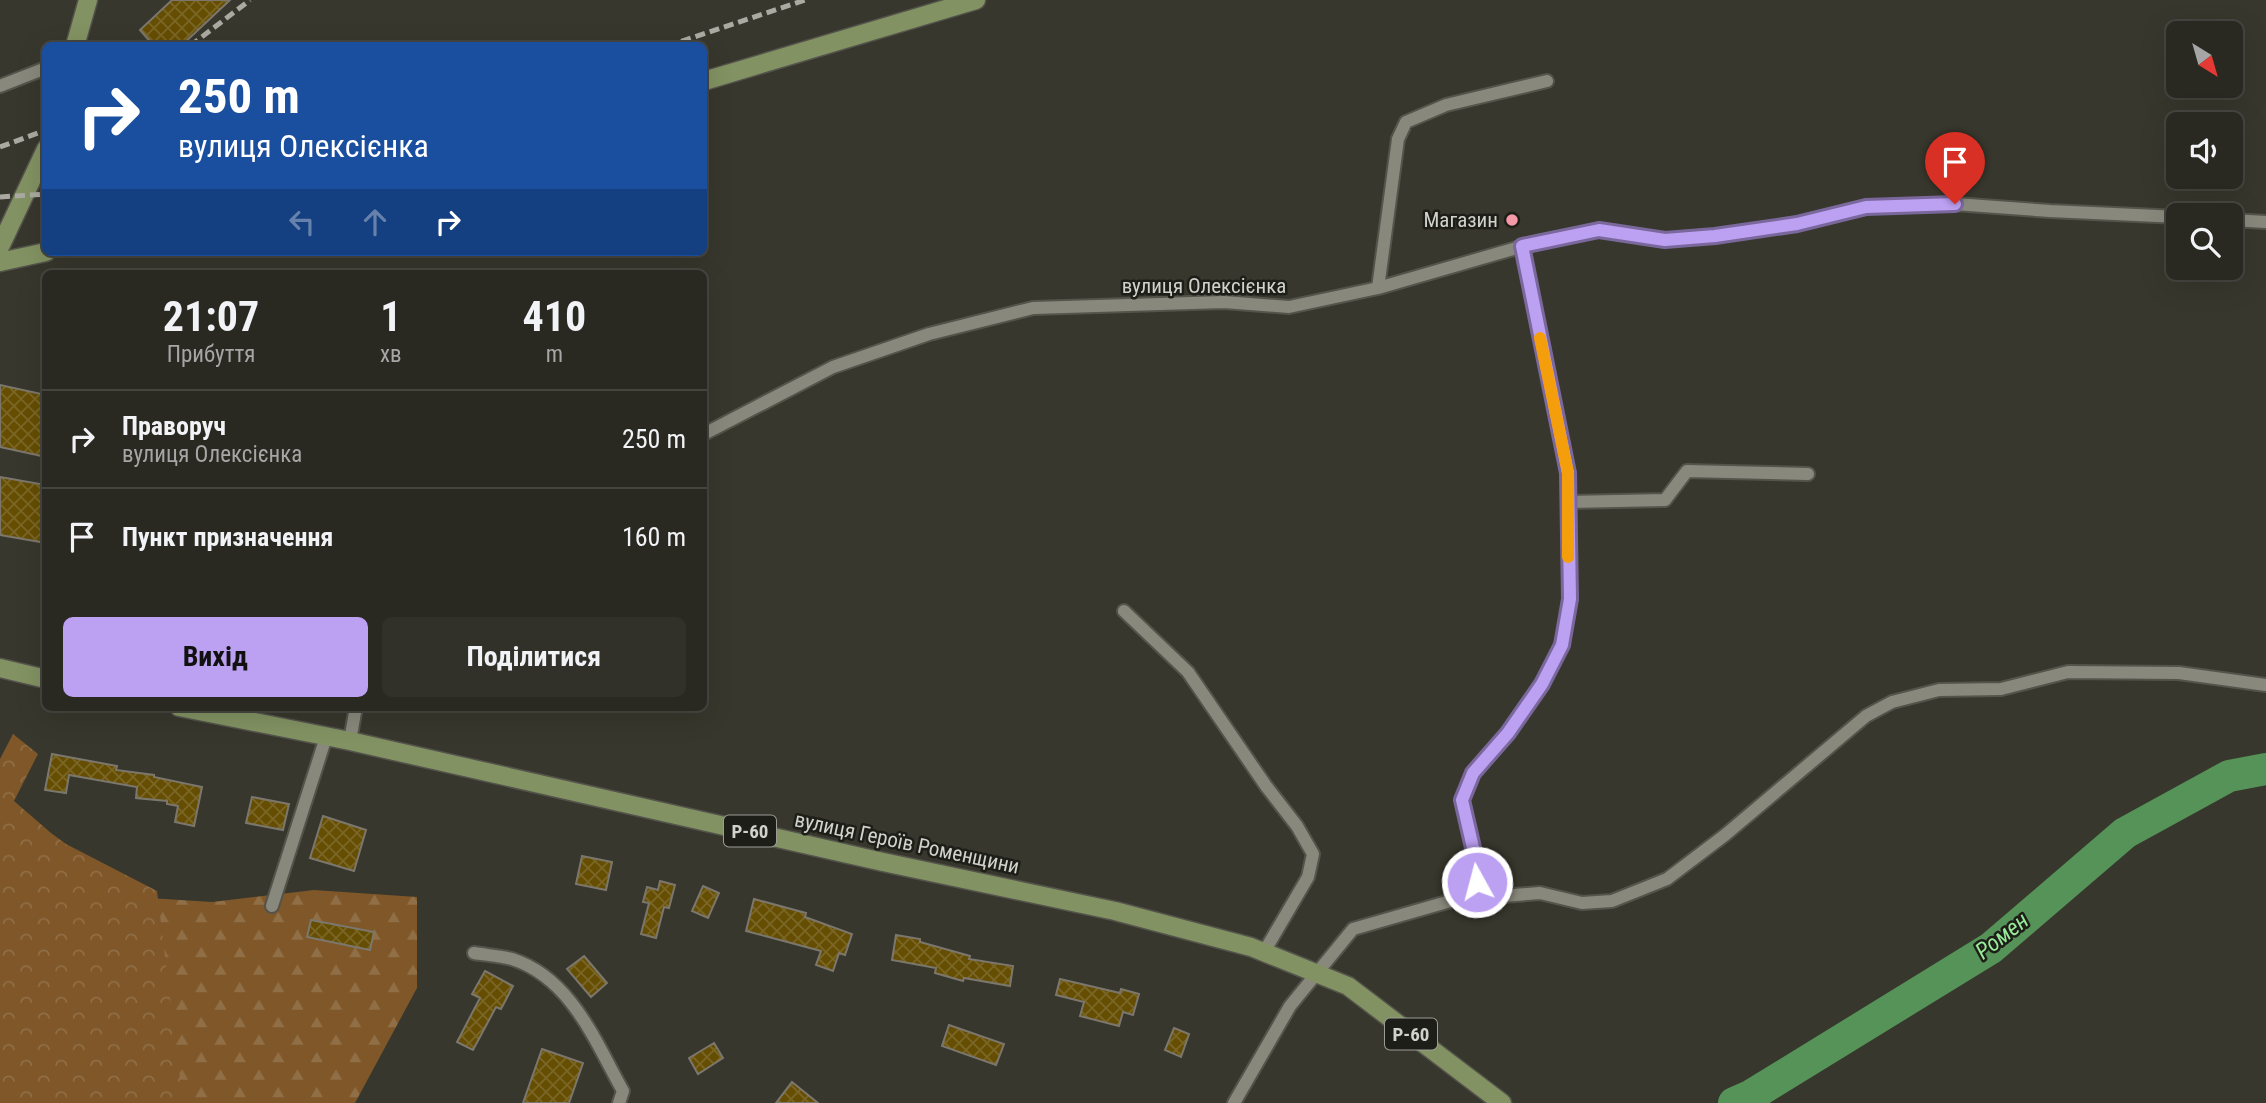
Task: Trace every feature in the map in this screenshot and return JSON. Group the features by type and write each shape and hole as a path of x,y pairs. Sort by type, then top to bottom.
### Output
{"main road":[{"path":"76,42 88,0"},
{"path":"707,80 976,0"},
{"path":"0,247 42,158"},
{"path":"0,262 42,253"},
{"path":"0,668 42,678"},
{"name":"вулиця Героїв Роменщини","path":"199,711 350,741 883,862 1115,911 1264,952 1348,986 1502,1103"}],"street":[{"path":"0,86 42,70"},
{"path":"1378,288 1398,139 1406,122 1446,105 1547,81"},
{"name":"вулиця Олексієнка","path":"707,433 833,367 929,334 1034,308 1224,302 1289,307 1378,288 1522,246 1599,230 1665,240 1715,236 1797,224 1866,207 1955,204 2166,216"},
{"path":"2243,221 2266,222"},
{"path":"1476,898 1477,865 1462,800 1473,773 1508,733 1542,684 1562,645 1570,599 1568,473 1522,246"},
{"path":"1568,502 1665,500 1687,471 1808,474"},
{"path":"1124,611 1188,672 1266,786 1297,826 1313,854 1308,877 1264,952"},
{"path":"1234,1103 1290,1006 1353,929 1454,900 1539,893 1582,904 1612,901 1667,879 1725,835 1866,716 1892,702 1939,690 2001,689 2068,672 2179,673 2266,685"},
{"path":"350,741 355,711"},
{"path":"272,906 326,737"},
{"path":"474,953 512,960 545,976 567,996 623,1091 619,1103"}],"green space":[{"path":"13,734 38,754 14,801 66,844 157,891 183,1103 0,1103 0,759"},
{"path":"11,773 23,890 212,902 314,890 417,897 417,988 355,1103 0,1103 0,790"}],"building":[{"path":"172,0 230,0 185,42 150,42 140,30"},
{"path":"0,385 42,394 42,456 0,447"},
{"path":"0,477 42,484 42,542 0,535"},
{"path":"52,754 117,766 116,770 154,775 202,787 194,826 175,822 178,806 167,804 167,801 136,798 137,787 69,775 66,793 45,790"},
{"path":"252,797 289,804 283,830 246,823"},
{"path":"323,816 366,830 354,871 310,858"},
{"path":"582,856 612,862 606,890 576,884"},
{"path":"660,881 675,885 669,908 664,907 656,938 641,934 649,903 643,902 647,887 658,890"},
{"path":"703,886 719,893 708,918 692,911"},
{"path":"754,899 806,913 805,917 852,934 845,955 839,953 833,971 816,965 821,951 746,931"},
{"path":"311,920 374,932 370,950 307,937"},
{"path":"896,935 920,939 920,942 970,956 969,959 1013,966 1010,986 964,978 963,981 935,973 936,968 892,960"},
{"path":"584,956 607,983 591,997 567,969"},
{"path":"485,971 513,986 501,1009 496,1007 473,1050 457,1042 480,998 472,994"},
{"path":"1060,979 1120,993 1121,989 1139,994 1133,1015 1123,1012 1119,1026 1080,1016 1084,1002 1056,995"},
{"path":"949,1025 1004,1044 996,1065 942,1046"},
{"path":"1174,1028 1189,1034 1181,1057 1165,1050"},
{"path":"714,1043 723,1058 698,1074 689,1058"},
{"path":"542,1049 583,1063 569,1103 523,1103"},
{"path":"792,1082 818,1103 776,1103"}],"waterway":[{"name":"Ромен","path":"1734,1103 1752,1095 1991,948 2125,833 2229,776 2266,769"}],"railway":[{"path":"195,42 250,0"},
{"path":"679,42 805,0"},
{"path":"0,147 42,131"},
{"path":"0,197 42,194"}],"slow traffic":[{"path":"1540,338 1568,473 1568,557"}],"place":[{"name":"Магазин","path":"1512,220"}],"route":[{"path":"1477,882 1477,865 1462,800 1473,773 1508,733 1542,684 1562,645 1570,599 1568,473 1522,246 1599,230 1665,240 1715,236 1797,224 1866,207 1955,204"}]}
